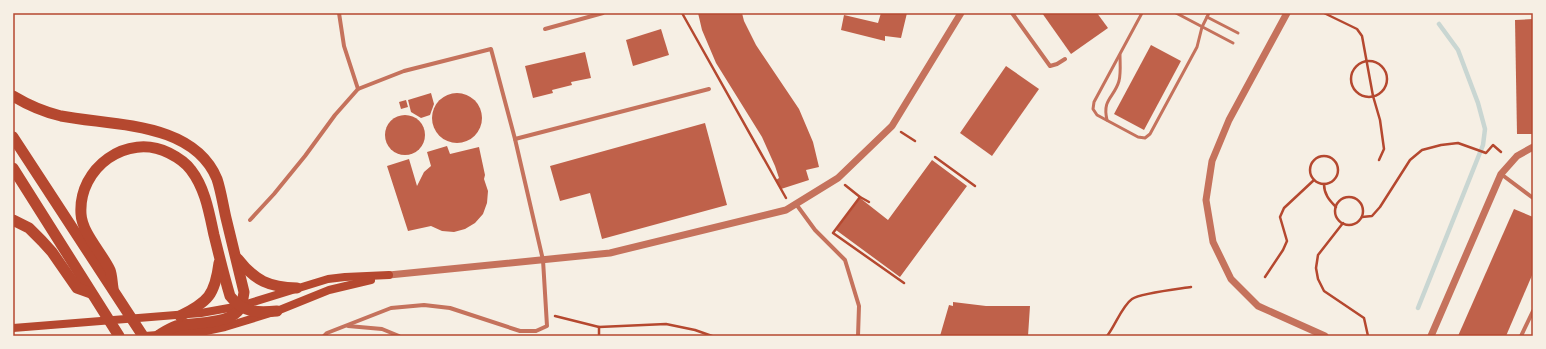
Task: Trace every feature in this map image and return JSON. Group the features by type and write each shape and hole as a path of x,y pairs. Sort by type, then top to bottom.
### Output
{"highway":[{"path":"13,96 44,111 60,116 157,132 174,137 188,144 200,154 210,166 217,179 244,292 243,299 236,313 230,317 174,327 159,335"},
{"path":"13,137 144,336"},
{"path":"113,288 111,272 88,233 81,215 81,197 89,177 104,161 119,152 134,147 148,146 160,149 175,156 190,168 198,181 205,199 230,296 240,306 250,311 260,313 277,311"},
{"path":"13,168 48,221 91,293 119,336"},
{"path":"13,220 29,228 42,241 52,252 77,288 91,293"},
{"path":"235,256 247,271 260,281 281,288 297,288"},
{"path":"180,316 203,303 211,294 217,278 220,259"}],"main road":[{"path":"13,328 180,316 240,306 328,280 345,277 389,276"},
{"path":"144,336 206,331 225,327 277,311 329,290 389,276"}],"street":[{"path":"339,13 344,46 358,89"},
{"path":"545,29 603,13"},
{"path":"389,276 610,253 702,232 786,210 838,178 892,126 961,13"},
{"path":"1012,13 1050,66 1065,59"},
{"path":"1287,13 1229,120 1212,161 1206,200 1212,242 1231,279 1258,306 1325,336"},
{"path":"250,220 274,194 305,156 335,114 358,89 404,71 491,49 515,139 543,260 547,326 536,331 520,331 450,308 424,304 391,308 324,336"},
{"path":"515,139 708,89"},
{"path":"1431,336 1501,174 1517,156 1532,148"},
{"path":"1501,174 1533,198"},
{"path":"794,206 815,230 845,260 859,306 858,336"},
{"path":"1522,336 1533,311"},
{"path":"346,326 382,329 399,336"}],"lane":[{"path":"1142,13 1094,102 1093,109 1096,115 1138,137 1145,138 1150,134 1197,47 1202,27 1209,13"},
{"path":"1176,13 1233,43"},
{"path":"1207,17 1238,33"},
{"path":"1107,120 1105,112 1106,104 1118,81 1120,53"}],"path":[{"path":"682,13 794,206"},
{"path":"1324,13 1357,29 1362,36 1373,96 1380,120 1384,149 1379,160"},
{"path":"1366,61 1380,64 1386,74 1386,86 1383,90 1373,96 1367,96 1357,91 1352,81 1354,70 1358,65 1366,61"},
{"path":"892,126 915,141"},
{"path":"1362,217 1372,216 1380,207 1410,160 1422,150 1441,145 1458,143 1486,153 1493,145 1501,152"},
{"path":"935,156 975,186"},
{"path":"1328,156 1336,162 1338,172 1334,180 1330,183 1324,184 1314,180 1310,172 1311,163 1318,157 1328,156"},
{"path":"838,178 860,197 869,202"},
{"path":"1265,277 1283,250 1287,241 1280,217 1284,208 1314,180"},
{"path":"1324,184 1324,192 1336,207"},
{"path":"860,197 833,233 904,284"},
{"path":"1354,197 1361,203 1363,208 1362,217 1356,223 1347,225 1337,217 1335,213 1336,207 1340,200 1354,197"},
{"path":"1343,223 1318,256 1316,268 1318,279 1324,291 1364,318 1368,336"},
{"path":"1107,336 1132,299 1152,293 1191,287"},
{"path":"547,314 599,327 666,324 695,330 712,336"},
{"path":"599,327 599,336"}],"building":[{"path":"698,13 742,13 744,21 756,45 799,109 813,142 819,167 806,170 809,180 781,189 776,180 779,178 775,166 762,137 716,63 702,30"},
{"path":"881,13 907,13 901,38 885,36 885,41 841,30 844,15 878,23"},
{"path":"1042,13 1097,13 1108,28 1071,54"},
{"path":"1533,19 1533,134 1517,134 1515,20"},
{"path":"661,29 669,55 633,66 626,40"},
{"path":"1151,45 1181,61 1144,130 1114,114"},
{"path":"585,52 591,78 571,82 572,85 552,90 553,93 533,98 525,66"},
{"path":"1006,66 1039,89 992,156 960,133"},
{"path":"431,93 434,104 430,115 421,118 411,112 408,100"},
{"path":"457,93 466,95 477,104 482,118 480,127 471,138 457,143 448,141 437,132 432,118 434,109 443,98"},
{"path":"406,100 408,107 401,109 399,102"},
{"path":"405,115 413,117 419,121 423,127 425,135 423,143 419,149 413,153 405,155 397,153 391,149 387,143 385,135 387,127 391,121 397,117"},
{"path":"705,123 727,205 602,239 590,193 560,201 550,166"},
{"path":"447,146 450,154 479,147 485,175 484,179 488,191 487,203 483,214 475,223 465,229 454,232 442,231 431,226 408,231 387,166 409,159 417,186 424,172 431,166 427,152"},
{"path":"932,160 967,186 900,277 836,230 860,198 888,220"},
{"path":"1514,209 1533,217 1533,273 1506,336 1458,336"},
{"path":"953,302 986,306 1030,306 1028,336 940,336 949,305 953,306"}],"waterway":[{"path":"1418,308 1483,145 1485,129 1478,103 1458,50 1439,24"}]}
